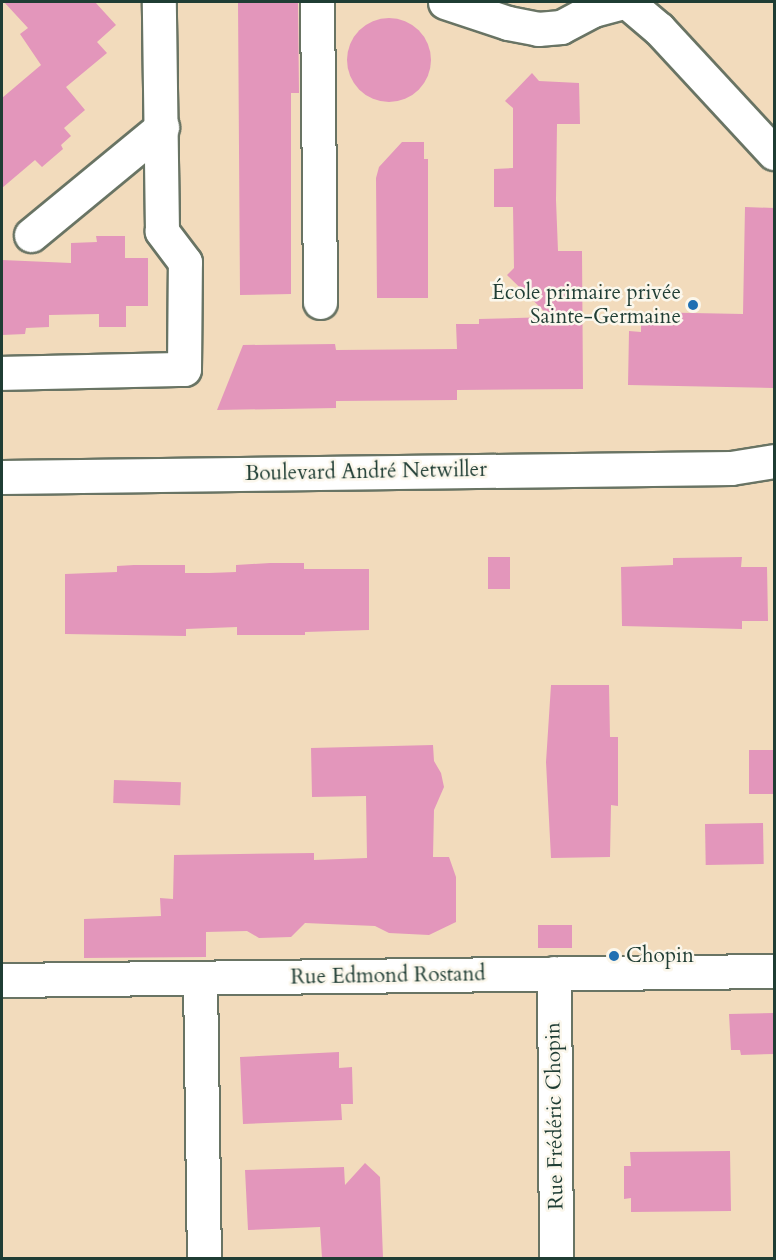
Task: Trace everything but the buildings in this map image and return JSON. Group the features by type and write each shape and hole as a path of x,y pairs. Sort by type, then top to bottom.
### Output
{"street":[{"path":"317,2 320,302"},
{"path":"445,2 508,23 538,28 561,27 593,10 622,2"},
{"path":"627,2 659,29 774,153"},
{"path":"2,373 184,369 185,262 162,231 162,127 153,8"},
{"path":"31,235 162,127"},
{"name":"Boulevard André Netwiller","path":"2,477 731,468 774,461"},
{"name":"Boulevard André Netwiller","path":"731,468 774,474"},
{"name":"Rue Edmond Rostand","path":"2,980 774,971"},
{"name":"Rue Frédéric Chopin","path":"554,973 556,1258"},
{"path":"200,978 204,1258"}],"place":[{"name":"École primaire privée Sainte-Germaine","path":"693,305"},
{"name":"Chopin","path":"614,956"}]}
